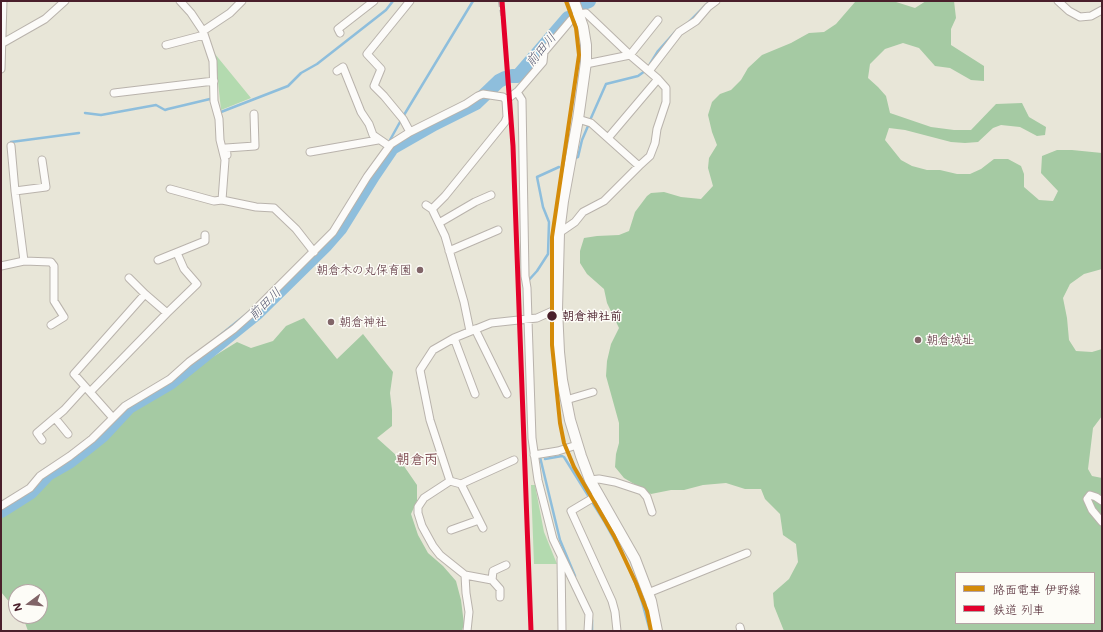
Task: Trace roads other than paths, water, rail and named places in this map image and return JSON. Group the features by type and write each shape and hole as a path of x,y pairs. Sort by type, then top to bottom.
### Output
{"main road":[{"path":"577,2 586,45 586,64 559,233 557,309 558,352 566,400 577,444 590,480 636,559 648,593 657,631"}],"street":[{"path":"1,68 3,1"},
{"path":"2,43 45,19 65,1"},
{"path":"180,1 191,13 203,33 213,61 214,101 219,119 220,140 225,160 224,200"},
{"path":"166,45 203,33 230,13 242,1"},
{"path":"340,33 338,29 374,1"},
{"path":"410,1 368,54 380,69 374,86 403,119 410,132"},
{"path":"649,71 679,32 696,21 708,7 716,1"},
{"path":"1058,1 1069,11 1080,17 1091,16 1102,10"},
{"path":"506,100 517,92 543,62 544,52 571,20 579,14 586,13 666,88 666,102 650,156 604,201 583,212 574,222 559,233"},
{"path":"586,64 630,55 658,20"},
{"path":"337,71 343,67 361,112 369,124 373,135 378,140 389,146"},
{"path":"608,138 658,79"},
{"path":"114,93 214,81"},
{"path":"517,92 522,100 525,276 527,288 526,320 534,455 538,480 553,539 589,614 588,631"},
{"path":"1,506 30,488 40,476 92,439 130,402 170,380 189,362 234,329 252,313 333,232 367,177 389,146 410,132 485,95 503,97 506,100"},
{"path":"506,100 507,117 505,122 437,205 429,207 439,223 473,330 507,394"},
{"path":"224,200 228,161 226,148 255,146 254,114"},
{"path":"578,119 591,123 639,166"},
{"path":"310,152 378,140"},
{"path":"11,146 24,261"},
{"path":"15,191 46,187 42,160"},
{"path":"170,189 214,201 224,200 256,207 274,208 296,228 314,252"},
{"path":"439,223 475,202 491,195"},
{"path":"449,251 498,230"},
{"path":"158,260 205,241 205,235"},
{"path":"42,440 37,433 88,389 197,284 184,269 177,253"},
{"path":"1,266 24,261 51,262 54,266 54,300 64,317 51,325"},
{"path":"129,278 167,313"},
{"path":"113,418 74,374 145,294"},
{"path":"450,481 430,420 420,370 434,350 454,338 491,323 537,318 557,309"},
{"path":"454,338 476,394"},
{"path":"566,400 593,392"},
{"path":"55,418 68,434"},
{"path":"534,455 558,451 577,444"},
{"path":"500,597 500,590 492,580 465,575 440,555 433,546 422,526 418,507 424,498 450,481 462,484 514,460"},
{"path":"590,480 599,479 615,482 642,491 647,497 652,512"},
{"path":"462,484 483,528"},
{"path":"598,495 571,511 612,601 616,612 617,631"},
{"path":"1102,501 1090,495 1087,499 1092,510 1102,522"},
{"path":"450,530 479,520"},
{"path":"648,593 747,553"},
{"path":"561,558 562,631"},
{"path":"492,580 493,571 506,565"},
{"path":"465,575 469,612 467,631"}],"waterway":[{"path":"221,112 288,86 301,73 317,64 386,10 393,1"},
{"path":"404,115 473,1"},
{"name":"前田川","path":"584,3 589,1"},
{"path":"689,22 710,1"},
{"name":"前田川","path":"512,76 518,76 568,18"},
{"path":"650,64 658,51 675,32"},
{"path":"591,118 606,84 638,76 645,71"},
{"name":"前田川","path":"1,511 31,492 48,474 69,462 92,444 103,435 129,407 170,383 257,313 326,245 340,229 392,148 434,124 476,103 499,81 505,78"},
{"path":"85,113 101,115 156,105 165,110 210,99"},
{"path":"390,140 400,122"},
{"path":"576,158 578,157 582,140 588,126"},
{"path":"11,142 79,133"},
{"path":"527,282 537,271 548,254 549,222 543,207 537,177 559,167"},
{"path":"545,459 562,456 564,457 604,521 626,561 642,602 650,631"},
{"path":"540,457 560,540 575,576"},
{"path":"592,620 592,631"}],"railway":[{"path":"499,1 506,40"}],"tram line":[{"name":"伊野線","path":"566,1 576,28 579,55 552,237 552,345 560,423 564,443 574,467 614,536 636,583 647,611 651,631"}],"rail line":[{"name":"列車","path":"502,1 513,146 531,631"}],"place":[{"name":"朝倉木の丸保育園","path":"420,270"},
{"name":"朝倉神社前","path":"552,316"},
{"name":"朝倉神社","path":"331,322"},
{"name":"朝倉城址","path":"918,340"}],"district":[{"name":"朝倉丙","path":"417,460"}]}
